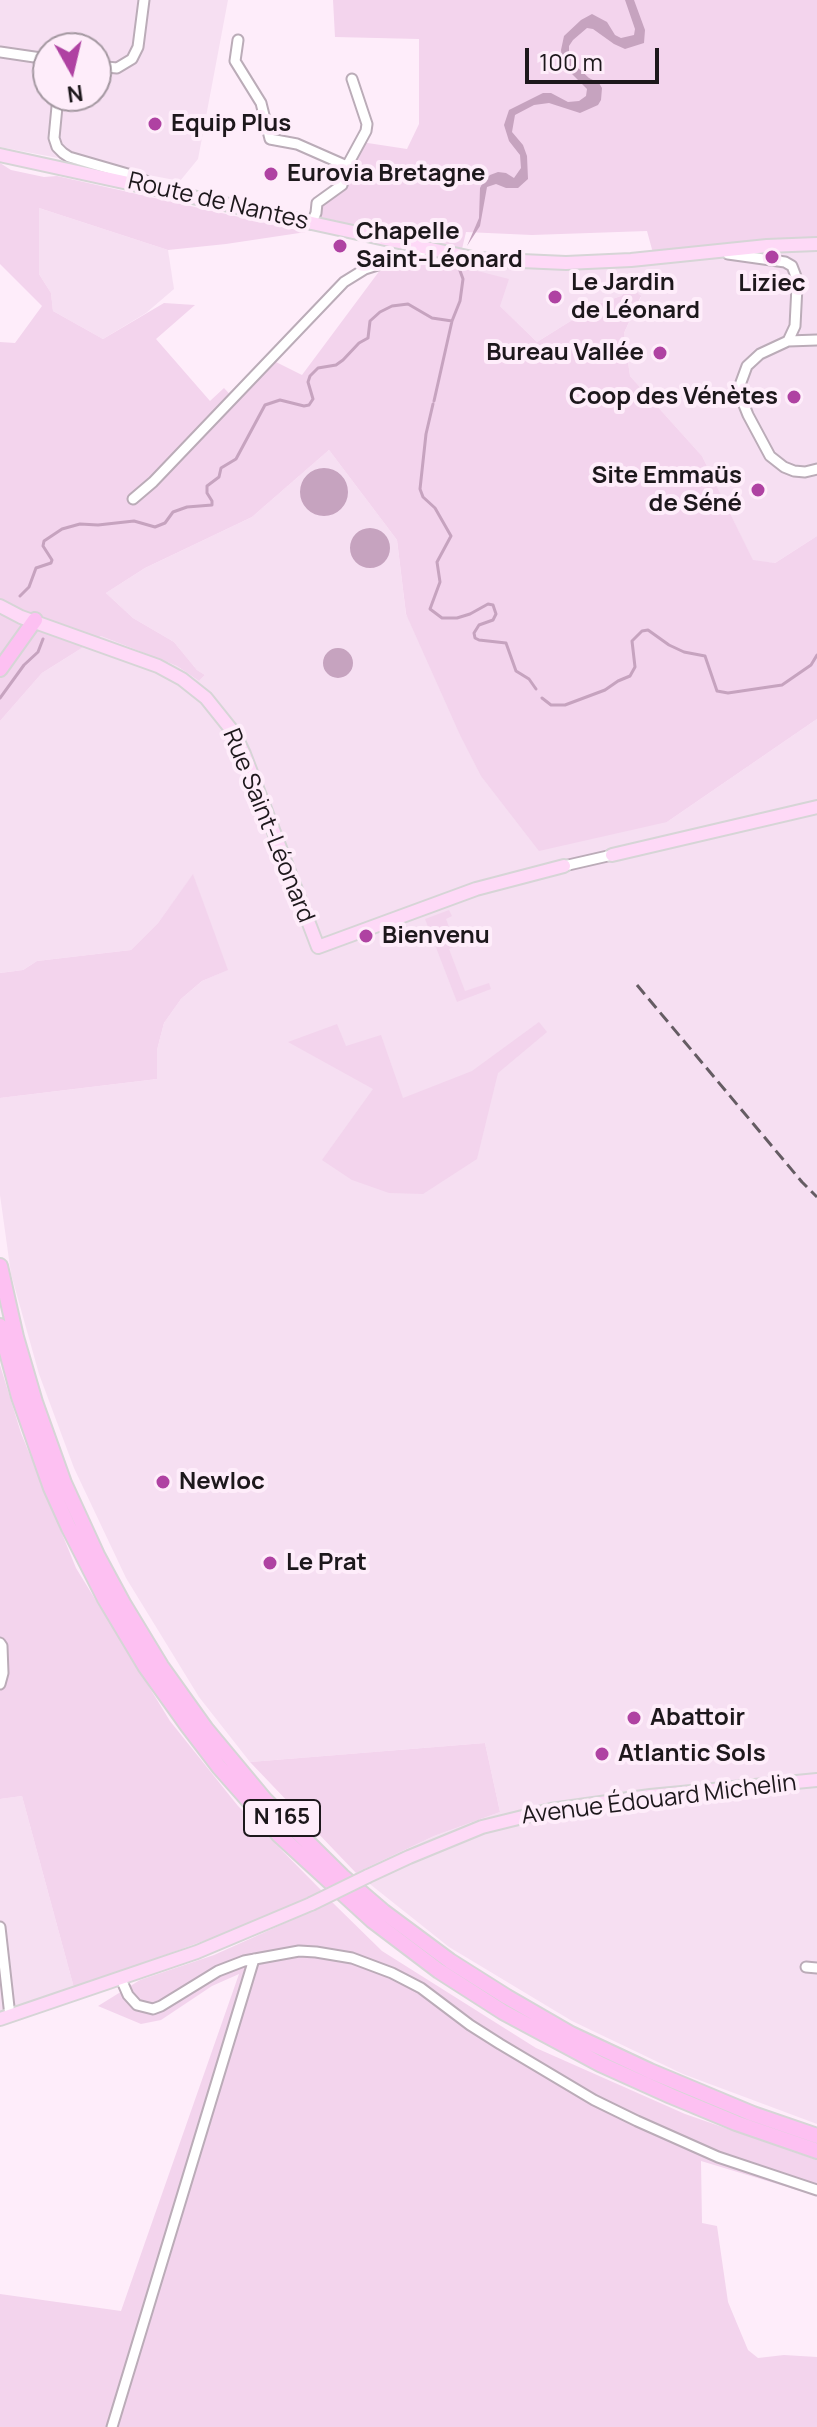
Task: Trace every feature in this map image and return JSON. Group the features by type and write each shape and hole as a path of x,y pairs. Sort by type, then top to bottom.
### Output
{"highway":[{"path":"0,669 35,620"},
{"name":"N 165","path":"0,1266 35,1402 64,1483 97,1555 141,1635 182,1696 231,1760 282,1818 384,1912 450,1961 518,2004 581,2039 661,2076 753,2114 817,2136"},
{"name":"N 165","path":"0,1326 19,1397 51,1488 105,1599 173,1706 219,1767 279,1835 373,1921 439,1971 503,2012 600,2064 671,2096 817,2151"}],"main road":[{"name":"Route de Nantes","path":"0,155 463,257 505,262 631,260 817,244"},
{"name":"Rue Saint-Léonard","path":"0,606 158,666 182,679 221,714 244,754 318,947 476,889 564,866"},
{"path":"612,855 817,807"},
{"name":"Avenue Édouard Michelin","path":"5,2018 227,1941 482,1827 539,1813 650,1796 817,1780"}],"street":[{"path":"112,68 132,59 138,47 144,0"},
{"path":"238,40 235,61 261,103 270,139 297,144 347,166"},
{"path":"0,52 32,57"},
{"path":"311,224 317,203 342,185 347,166 366,131 367,124 352,79"},
{"path":"56,112 54,138 63,153 138,177 160,189"},
{"path":"133,499 153,482 344,282 365,269 414,258 423,248"},
{"path":"696,253 749,256 792,266 797,279 795,326 788,341"},
{"path":"817,340 788,341 760,354 747,366 740,385 742,400 766,449 777,462 794,471 817,469"},
{"path":"564,866 612,855"},
{"path":"0,1643 3,1673 0,1684"},
{"path":"0,1927 5,2018"},
{"path":"121,1979 128,1995 137,2005 153,2009 218,1971 254,1959 285,1952 316,1952 352,1958 421,1988 470,2025 594,2100 718,2157 817,2190"},
{"path":"112,2427 254,1959"},
{"path":"806,1967 817,1968"}],"shaded area":[{"path":"0,0 228,0 198,159 180,181 0,147"},
{"path":"333,0 817,0 817,239 653,253 647,231 532,235 466,232 462,249 315,216 317,203 342,185 361,142 407,149 419,124 419,39 335,37"},
{"path":"625,0 634,0 645,30 644,43 625,49 587,28 573,40 569,55 575,65 599,83 601,100 598,105 580,113 549,103 534,105 515,115 512,132 523,145 527,156 528,179 518,188 496,184 487,187 480,226 467,246 479,218 483,182 498,172 514,178 521,168 520,155 509,141 504,125 509,110 543,93 551,93 568,102 579,101 586,96 587,89 562,60 564,36 592,14 607,22 615,35 621,38 634,35 635,29"},
{"path":"0,163 11,170 44,177 57,176 306,232 168,250 39,208 39,274 51,293 53,311 103,339 164,303 195,305 156,339 210,401 224,388 237,402 274,361 302,375 395,250 509,279 500,306 537,342 598,304 621,296 631,287 641,296 624,333 630,376 702,456 753,560 775,563 817,536 817,719 667,822 539,851 481,776 460,735 406,614 397,540 329,450 252,517 145,568 106,593 133,618 174,642 197,670 205,675 199,681 177,666 101,636 42,673 0,721 0,342 15,343 42,306 0,264"},
{"path":"39,208 168,250 174,289 146,313 103,339 53,311 51,293 39,274"},
{"path":"817,239 817,536 775,563 753,561 702,456 630,376 624,333 641,297 631,287 621,296 598,304 537,342 500,306 475,271 483,257 579,259"},
{"path":"329,450 397,540 406,615 667,822 817,719 817,2124 683,2074 572,2021 449,1947 356,1873 434,1836 500,1812 485,1743 250,1762 199,1697 126,1578 74,1468 39,1374 11,1274 0,1195 0,1098 157,1079 157,1050 164,1023 181,999 202,981 227,970 193,875 158,923 131,950 37,961 23,970 0,973 0,721 42,673 101,636 177,666 199,681 205,675 197,670 174,642 133,618 106,593 145,568 252,517"},
{"path":"324,468 333,469 341,475 347,483 347,501 341,509 333,515 324,516 315,515 307,509 301,501 300,492 301,483 307,475 315,469"},
{"path":"370,528 384,534 390,548 384,562 370,568 356,562 350,548 356,534"},
{"path":"338,648 349,652 353,663 349,674 338,678 327,674 323,663 327,652"},
{"path":"193,874 228,970 202,981 181,999 164,1023 157,1050 157,1079 0,1098 0,973 23,970 37,961 131,950 158,923"},
{"path":"449,910 452,916 446,919 456,946 449,949 465,991 489,983 491,989 457,1002 425,919"},
{"path":"539,1022 547,1032 498,1073 477,1159 423,1194 389,1193 352,1180 322,1160 373,1089 288,1042 337,1024 346,1046 381,1035 403,1098 472,1071"},
{"path":"0,1365 21,1433 76,1568 170,1721 238,1806 322,1891 278,1914 74,1988 22,1796 0,1799"},
{"path":"485,1743 500,1812 434,1836 356,1873 250,1762"},
{"path":"22,1796 74,1988 0,2012 0,1799"},
{"path":"332,1902 382,1951 536,2048 685,2114 817,2160 817,2196 701,2161 702,2223 717,2226 728,2302 748,2350 758,2358 784,2355 817,2357 817,2427 0,2427 0,2294 121,2311 239,1974 212,1986 161,2020 141,2024 98,2006 140,1980 214,1955"}],"waterway":[{"path":"434,401 452,321 460,301 463,279 459,268"},
{"path":"20,596 29,587 36,568 51,563 43,546 44,541 62,529 80,524 134,521 155,527 165,523 173,512 187,507 212,505 207,486 219,477 221,468 236,459 265,405 280,400 309,405 313,399 308,382 310,376 318,368 336,365 368,338 370,321 380,312 392,306 408,304 432,318 452,321"},
{"path":"433,404 420,489 451,536 437,562 440,582 430,609 442,618 457,618 488,604 493,605 496,614 493,620 479,625 474,633 475,638 506,643 516,671 529,679 536,689"},
{"path":"542,698 551,705 565,705 605,690 630,676 635,667 632,641 642,631 648,630 684,652 705,656 717,691 728,693 782,685 811,665 817,655"},
{"path":"0,698 24,665 38,652 43,639"}],"railway":[{"path":"637,985 817,1197"}],"place":[{"name":"Equip Plus","path":"155,124"},
{"name":"Eurovia Bretagne","path":"271,174"},
{"name":"Chapelle Saint-Léonard","path":"340,246"},
{"name":"Liziec","path":"772,257"},
{"name":"Le Jardin de Léonard","path":"555,297"},
{"name":"Bureau Vallée","path":"660,353"},
{"name":"Coop des Vénètes","path":"794,397"},
{"name":"Site Emmaüs de Séné","path":"758,490"},
{"name":"Bienvenu","path":"366,936"},
{"name":"Newloc","path":"163,1482"},
{"name":"Le Prat","path":"270,1563"},
{"name":"Abattoir","path":"634,1718"},
{"name":"Atlantic Sols","path":"602,1754"}]}
